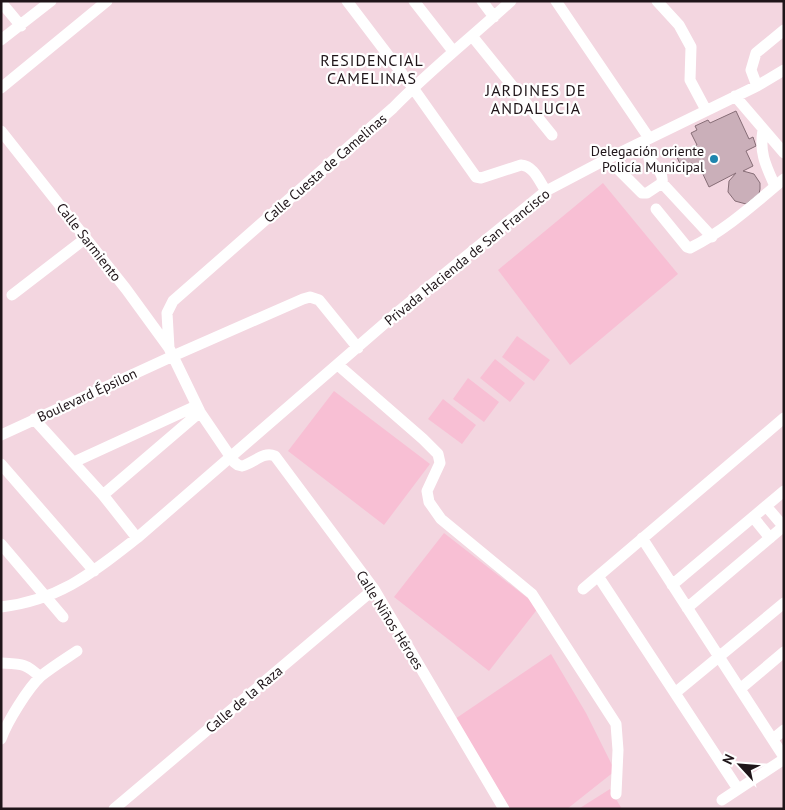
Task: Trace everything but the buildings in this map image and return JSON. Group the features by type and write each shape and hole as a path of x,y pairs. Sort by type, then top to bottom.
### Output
{"street":[{"path":"1,40 51,1"},
{"path":"1,88 107,1"},
{"path":"347,1 413,88 476,177 481,178 521,165 531,168 546,191"},
{"path":"414,1 453,51"},
{"path":"482,1 494,17"},
{"name":"Calle Cuesta de Camelinas","path":"171,352 168,313 173,302 511,1"},
{"path":"556,1 649,138"},
{"path":"657,1 679,25 691,47 690,80 706,110"},
{"path":"1,2 21,26"},
{"path":"757,86 751,70 756,53 784,30"},
{"path":"472,36 552,135"},
{"name":"Privada Hacienda de San Francisco","path":"1,607 27,603 46,597 94,571 137,538 358,348 546,191 649,138 757,86 784,70"},
{"path":"735,96 784,153"},
{"path":"656,209 687,248 712,237 780,183 766,165 762,150 764,130"},
{"name":"Calle Sarmiento","path":"1,131 86,238 171,352"},
{"path":"618,170 645,194 662,183 663,176 649,159"},
{"path":"662,183 712,237"},
{"path":"12,295 86,238"},
{"name":"Boulevard Épsilon","path":"1,434 171,352 310,297 319,300 358,348"},
{"path":"171,352 198,409 231,457"},
{"path":"338,365 423,438 438,454 440,463 427,490 429,502 441,519 532,594 616,724 618,750 616,794"},
{"path":"74,462 198,409"},
{"path":"103,495 198,409"},
{"path":"583,589 784,418"},
{"path":"34,419 103,495 137,538"},
{"name":"Calle Niños Héroes","path":"231,457 238,465 242,466 264,455 272,454 275,456 374,589 504,809"},
{"path":"1,464 94,571"},
{"path":"672,585 784,491"},
{"path":"687,608 784,526 766,506"},
{"path":"753,517 770,538"},
{"path":"642,538 784,758 722,800"},
{"path":"1,544 63,617"},
{"path":"598,576 738,789"},
{"name":"Calle de la Raza","path":"114,809 374,589"},
{"path":"675,693 784,603"},
{"path":"1,739 15,711 40,677 77,651"},
{"path":"740,689 784,652"},
{"path":"1,663 23,664 30,667 40,677"},
{"path":"773,739 784,730"}],"shaded area":[{"path":"603,183 678,274 570,365 498,270"},
{"path":"517,336 550,360 534,381 502,357"},
{"path":"495,359 525,383 510,402 480,378"},
{"path":"468,378 499,402 484,422 453,399"},
{"path":"334,391 430,464 384,525 288,451"},
{"path":"443,399 476,425 462,444 428,419"},
{"path":"444,533 539,607 489,671 394,597"},
{"path":"551,654 586,713 615,771 567,809 510,809 455,719"},
{"path":"610,789 622,809 580,808"}],"place":[{"name":"Delegación oriente Policía Municipal","path":"714,159"}],"district":[{"name":"RESIDENCIAL CAMELINAS","path":"372,69"},
{"name":"JARDINES DE ANDALUCIA","path":"536,99"}]}
